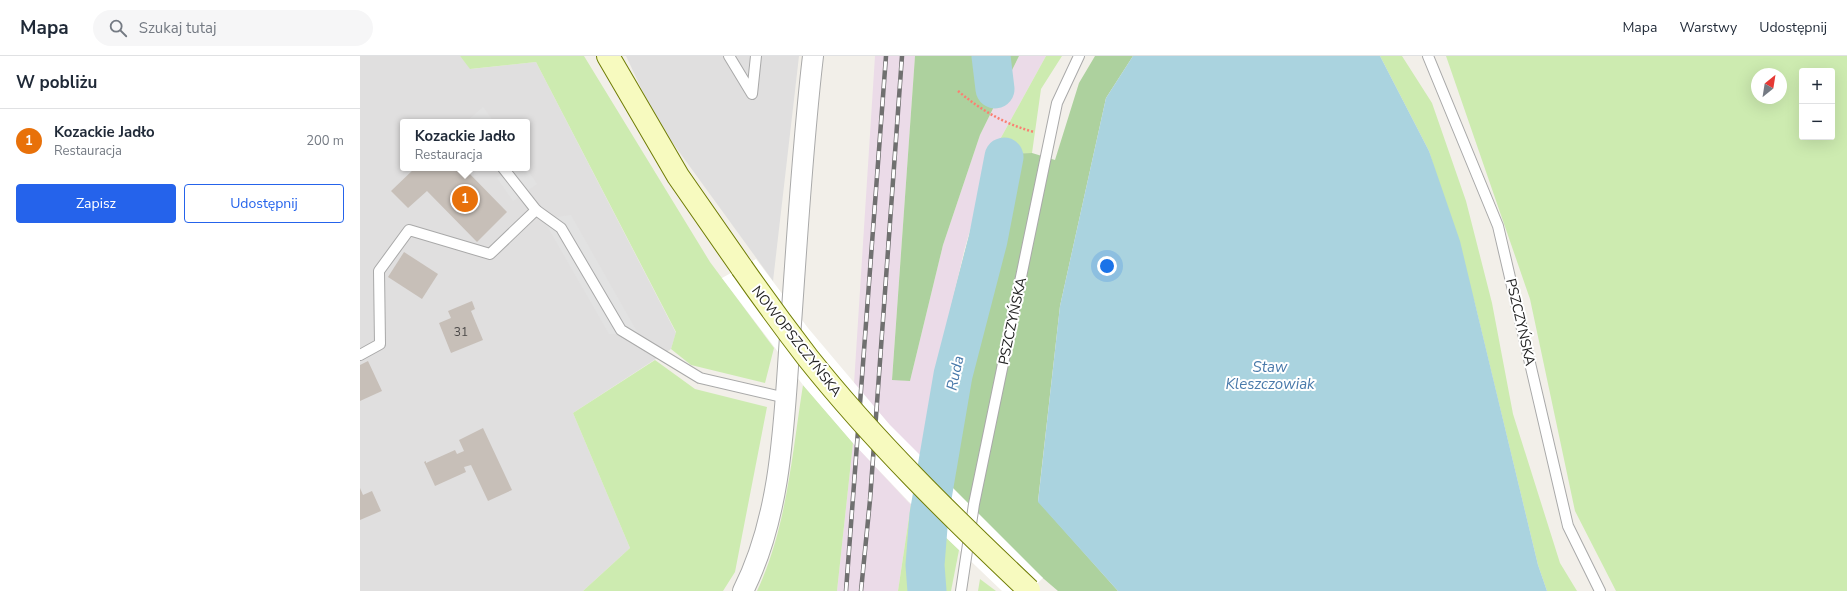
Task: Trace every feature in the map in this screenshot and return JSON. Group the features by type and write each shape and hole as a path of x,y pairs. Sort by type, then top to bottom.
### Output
{"main road":[{"name":"NOWOPSZCZYŃSKA","path":"608,56 678,176 742,268 809,359 869,429 937,501 1030,591"}],"street":[{"path":"743,591 761,545 771,507 780,454 786,398 806,128 813,56"}],"lane":[{"path":"729,56 752,94 756,56"},
{"name":"PSZCZYŃSKA","path":"960,591 974,504 1057,103 1079,56"},
{"name":"PSZCZYŃSKA","path":"1428,56 1498,226 1568,526 1600,591"},
{"path":"505,171 536,210 561,228 621,330 700,378 786,398"},
{"path":"360,355 380,344 380,271 409,230 490,254 536,210"}],"path":[{"path":"958,91 980,108 1000,120 1019,128 1050,137"}],"shaded area":[{"path":"360,56 460,56 471,69 536,62 676,333 671,349 573,413 630,548 583,591 360,591"},
{"path":"626,56 799,56 773,281 656,120"},
{"path":"875,56 915,56 892,379 910,381 943,245 980,135 1019,56 1046,56 992,154 964,251 929,408 921,458 911,504 898,591 837,591 853,443 910,504 889,424 854,384"},
{"path":"483,107 492,119 469,119"},
{"path":"501,171 528,171 537,184 513,201 497,178 503,174"},
{"path":"571,215 639,335 609,334 543,219"}],"green space":[{"path":"460,56 584,56 710,262 774,348 765,383 691,365 671,349 676,332 536,62 470,69"},
{"path":"915,56 1019,56 980,135 943,245 910,381 892,380"},
{"path":"1046,56 1062,56 1041,89 1032,153 992,154"},
{"path":"1095,56 1133,56 1106,98 1060,306 1038,501 1118,591 1058,591 1030,567 921,458 927,419 943,343 971,229 992,154 1032,153 1055,160 1079,83"},
{"path":"1380,56 1402,56 1432,103 1466,201 1492,303 1513,414 1560,563 1577,591 1547,591 1538,565 1475,304 1429,151"},
{"path":"1446,56 1847,56 1847,591 1616,591 1575,511 1530,299"},
{"path":"655,360 695,389 767,407 735,572 723,591 583,591 630,548 573,413"},
{"path":"803,385 853,443 837,591 757,591 767,567 782,516 792,464"},
{"path":"911,504 959,550 951,591 898,591"},
{"path":"980,579 996,591 978,591"}],"water":[{"name":"Staw Kleszczowiak","path":"1133,56 1380,56 1429,151 1460,241 1538,565 1547,591 1118,591 1038,502 1060,306 1106,98"}],"pier":[{"path":"756,259 808,328 889,424 1043,578 1029,591 1002,591 911,504 853,443 803,385 722,278"}],"building":[{"path":"412,171 467,171 507,212 477,242 427,191 408,208 391,191"},
{"path":"404,252 438,274 422,299 388,277"},
{"path":"472,301 475,309 471,311 483,340 451,353 439,323 451,318 448,311"},
{"path":"368,361 382,391 360,401 360,365"},
{"path":"483,428 512,490 488,501 471,465 464,467 466,472 435,486 424,462 426,461 426,463 455,450 457,454 464,451 459,440"},
{"path":"360,488 363,495 372,491 381,511 360,520"}],"waterway":[{"name":"Ruda","path":"991,56 995,89"},
{"name":"Ruda","path":"927,591 925,565 929,515 953,375 988,240 1004,157"}],"railway":[{"path":"846,591 886,56"},
{"path":"861,591 870,500 902,56"}],"place":[{"name":"Kozackie Jadło","path":"465,199"}]}
